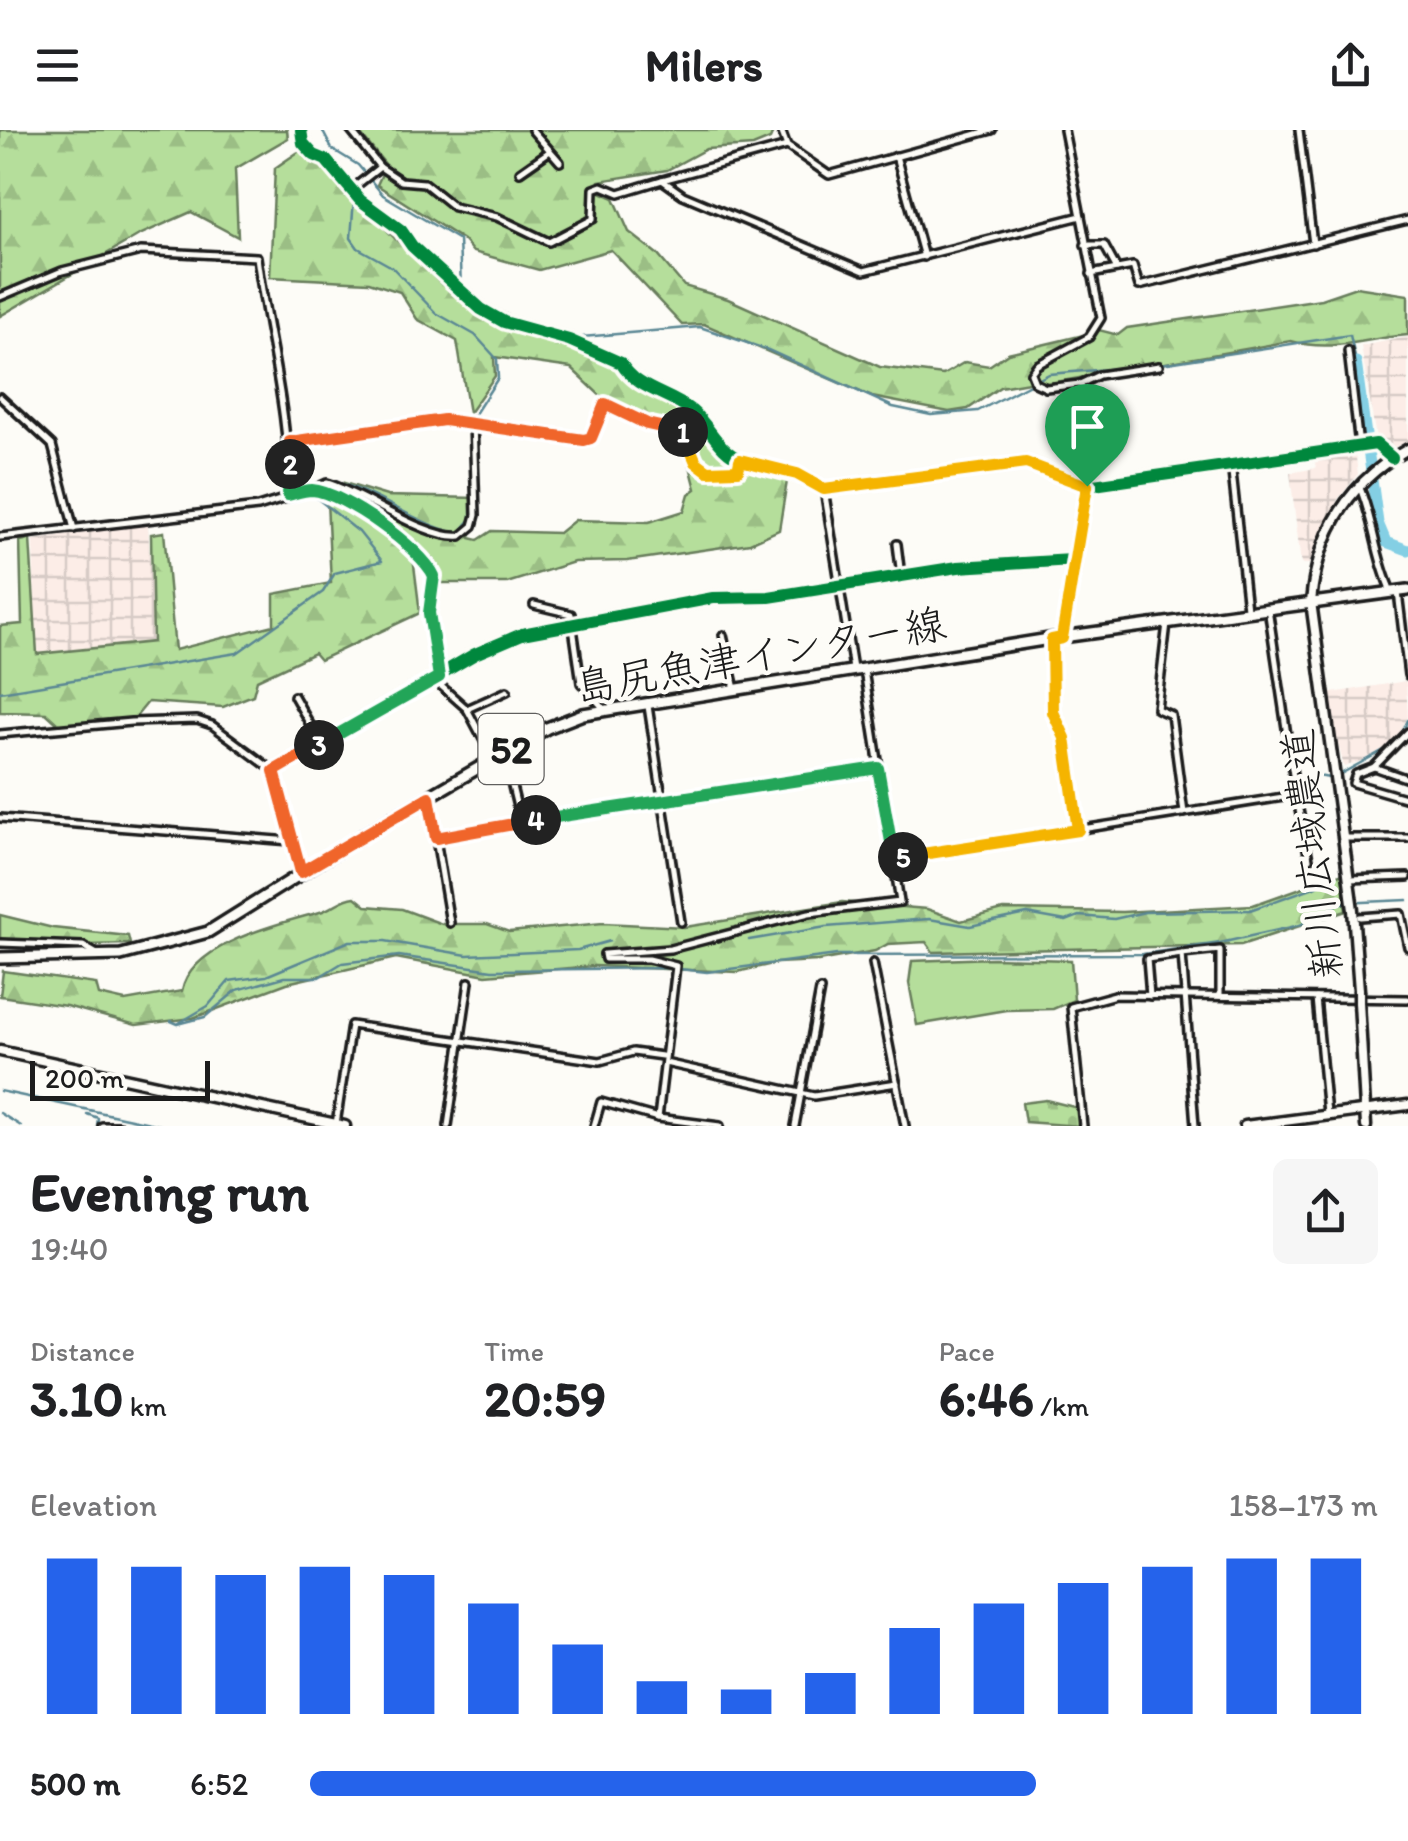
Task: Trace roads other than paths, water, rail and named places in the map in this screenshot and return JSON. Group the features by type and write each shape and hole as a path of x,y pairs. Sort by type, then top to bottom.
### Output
{"main road":[{"name":"島尻魚津インター線","path":"0,958 140,952 208,932 301,872 562,721 735,689 1399,591"}],"street":[{"path":"301,130 303,143 401,230 454,287 493,317 622,363 632,381 687,407 722,448 740,460 797,474 824,489 1026,463 1087,486 1376,444 1382,444 1392,458"},
{"path":"350,130 380,167 401,180 424,184 454,207 497,217 549,242 592,219 594,189 602,186 619,193 786,146"},
{"path":"532,130 560,162"},
{"path":"781,130 786,146 829,174 992,130"},
{"path":"1064,130 1084,245 1101,303 1096,328 1089,337 1037,365 1031,373 1034,383 1046,388 1080,384 1098,375 1159,366"},
{"path":"1299,130 1313,244"},
{"path":"520,172 550,151"},
{"path":"896,156 924,257"},
{"path":"352,189 380,167"},
{"path":"662,180 670,189 864,271 1081,216"},
{"path":"1092,274 1133,266 1139,286 1408,220"},
{"path":"1084,245 1104,246 1117,269"},
{"path":"0,297 62,271 141,251 257,257 269,348 290,442 288,495"},
{"path":"1348,352 1360,446"},
{"path":"1078,830 1065,738 1053,712 1057,639 1087,486 1087,399 1080,384"},
{"path":"0,397 52,445 74,529"},
{"path":"290,442 444,420 472,420 584,440 591,438 605,404 647,424 684,432 696,462 708,471 738,470 740,460"},
{"path":"312,490 318,483 328,483 354,491 413,522 447,536 461,536 476,515 472,420"},
{"name":"新川広域農道","path":"1366,1126 1352,902 1311,602 1318,557 1330,527 1362,481 1408,449"},
{"path":"1231,464 1247,611"},
{"path":"1362,481 1374,556 1399,591 1408,675"},
{"path":"658,1118 676,966 648,959 605,958 604,954 670,949 809,913 900,902 824,489"},
{"path":"0,537 258,507 312,490 342,501 404,541 431,569 434,576 429,613 439,677 451,698 468,710 494,759"},
{"path":"896,544 901,576"},
{"path":"274,771 504,638 712,598 769,597 958,567 1072,560"},
{"path":"534,605 567,611 574,626 581,683 605,710"},
{"path":"1268,608 1308,860"},
{"path":"1166,623 1157,709 1170,715 1184,812"},
{"path":"724,635 735,689"},
{"path":"468,710 507,691"},
{"path":"294,696 321,744"},
{"path":"647,703 681,922"},
{"path":"0,734 197,720 222,731 274,771 301,872"},
{"path":"1408,732 1374,767 1352,776 1352,782 1408,799"},
{"path":"504,753 517,807"},
{"path":"1374,767 1407,778 1408,765"},
{"path":"436,838 878,768"},
{"path":"894,859 1296,795"},
{"path":"429,797 450,923"},
{"path":"0,818 290,841"},
{"path":"1343,838 1408,838"},
{"path":"1349,879 1408,877"},
{"path":"1360,916 1406,917 1408,947"},
{"path":"0,943 83,946 99,956"},
{"path":"1150,992 1147,959 1220,950 1220,994"},
{"path":"1182,954 1182,994 1195,1126"},
{"path":"873,963 906,1126"},
{"path":"448,1126 469,982"},
{"path":"796,1126 820,990"},
{"path":"1083,1126 1071,1007 1115,995 1150,992 1408,999"},
{"path":"1316,998 1327,1114"},
{"path":"0,1050 340,1125 351,1025 600,1061 634,1052 814,1096 896,1083"},
{"path":"594,1126 601,1102 658,1118 720,1126"},
{"path":"1245,1126 1408,1105"},
{"path":"102,1126 119,1126"}],"waterway":[{"path":"322,130 332,149 358,165 383,195 459,240 461,287"},
{"path":"354,198 351,238 358,248 392,267 436,313 475,335 497,359 498,378 471,420"},
{"path":"489,311 558,334"},
{"path":"570,338 700,327 768,350 893,407 931,415 978,411 1049,374 1155,365 1350,335 1356,362"},
{"path":"1356,362 1378,523 1386,542 1408,550"},
{"path":"0,692 237,653 323,592 335,573 382,561 359,532 309,488 321,482 338,483 425,522 460,532 471,519 472,453"},
{"path":"1400,737 1408,720"},
{"path":"1339,775 1391,746"},
{"path":"1308,792 1318,776 1329,778"},
{"path":"749,940 826,927 929,919 970,926 1027,914 1066,921 1079,916 1114,919 1145,912 1250,910 1317,886 1331,873"},
{"path":"171,1021 178,1024 205,1017 237,990 284,977 319,977 342,963 399,956 492,970 670,968 707,972 837,955 1143,954 1220,943 1300,925 1341,903 1408,900"},
{"path":"179,1023 208,1006 229,981 266,976 350,941 385,941 467,955 578,950 610,941"},
{"path":"1143,955 1146,992 1356,994"},
{"path":"1364,994 1408,995"},
{"path":"0,1091 164,1126"},
{"path":"0,1113 21,1126"},
{"path":"87,1114 98,1118 97,1126"}]}
